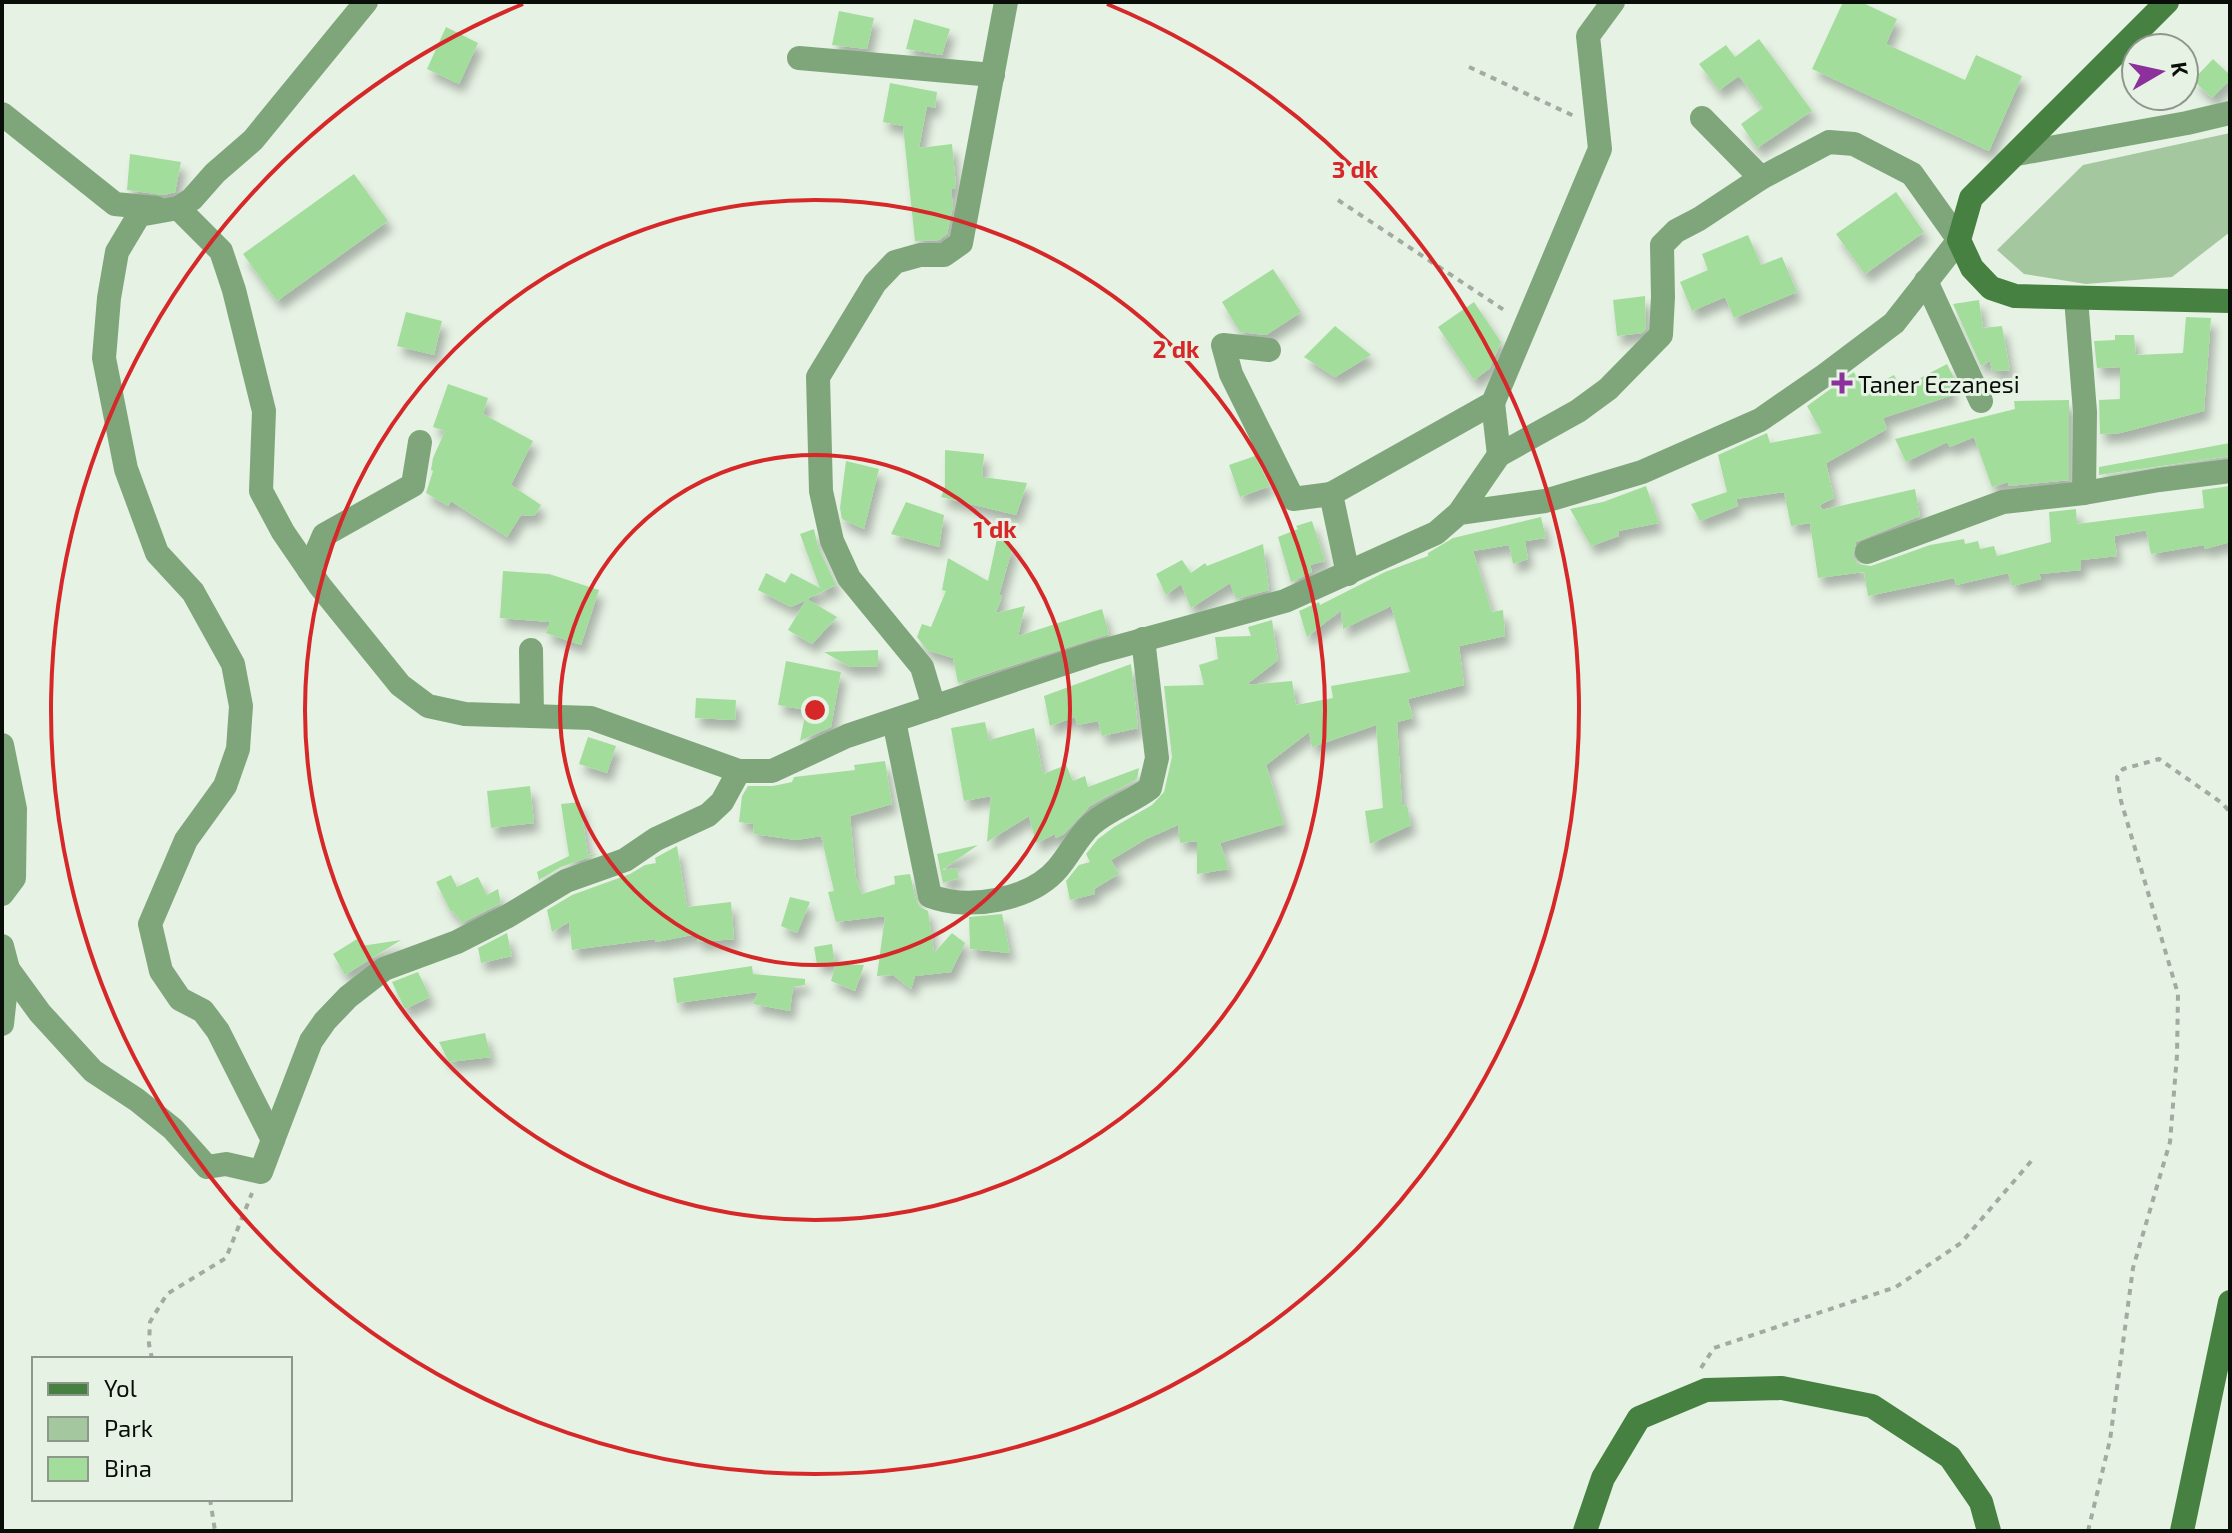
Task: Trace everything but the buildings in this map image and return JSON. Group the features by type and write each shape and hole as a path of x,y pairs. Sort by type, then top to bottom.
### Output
{"street":[{"path":"273,1140 218,1031 203,1011 180,999 161,971 150,924 186,840 225,786 238,749 241,706 233,664 193,592 157,553 126,469 104,358 117,252 139,215 171,209 192,199 215,173 253,140 366,2"},
{"path":"934,707 922,667 849,578 832,541 821,491 818,377 875,283 895,262 920,255 944,255 961,243 1006,2"},
{"path":"1499,455 1493,403 1600,149 1588,36 1613,2"},
{"path":"1459,513 1545,501 1642,472 1760,420 1825,375 1894,323 1959,240 1971,198 2167,2"},
{"path":"799,58 993,75"},
{"path":"2017,154 2230,113"},
{"path":"2,114 115,204 171,209 221,251 247,336 264,411 261,491 283,532 309,570 400,685 428,706 465,714 591,718 739,771 772,771 847,736 934,707 1143,639 1285,601 1436,533 1459,513 1499,455 1578,411 1608,389 1661,335 1662,245 1676,231 1761,178 1829,142 1854,144 1912,174 1959,240 1972,268 1991,288 2015,296 2230,301"},
{"path":"1702,118 1761,178"},
{"path":"1926,281 1981,401"},
{"path":"2076,298 2085,412 2084,493"},
{"path":"1269,350 1223,345 1231,374 1293,499 1331,494 1493,403"},
{"path":"309,570 324,535 413,485 420,442"},
{"path":"1867,552 2003,502 2230,471"},
{"path":"1331,494 1348,574"},
{"path":"894,721 930,896 949,900 981,900 1027,891 1041,884 1057,869 1090,825 1150,788 1157,758 1143,639"},
{"path":"531,650 532,716"},
{"path":"2,745 15,823 14,878 2,894"},
{"path":"4,961 40,1013 93,1071 173,1129 207,1167 226,1164 261,1172 311,1041 340,1005 372,978 384,969 423,952 457,942 566,881 625,860 656,839 708,815 730,792 739,771"},
{"path":"2,1024 4,961"},
{"path":"2182,1531 2230,1302"},
{"path":"1585,1531 1603,1478 1639,1418 1706,1390 1782,1388 1872,1406 1950,1457 1981,1502 1989,1531"}],"path":[{"path":"1469,67 1598,127"},
{"path":"1338,200 1526,324"},
{"path":"2088,1531 2110,1440 2133,1268 2170,1142 2177,1055 2178,994 2121,801 2117,777 2123,769 2159,759 2222,803 2230,812"},
{"path":"1700,1369 1714,1348 1896,1287 1961,1243 2033,1159"},
{"path":"152,1357 150,1322 167,1294 226,1258 261,1172"},
{"path":"210,1501 215,1531"}],"green space":[{"path":"2230,133 2230,232 2172,277 2086,284 2024,274 1997,250 2083,165"}],"place":[{"name":"Taner Eczanesi","path":"1842,383"}]}
